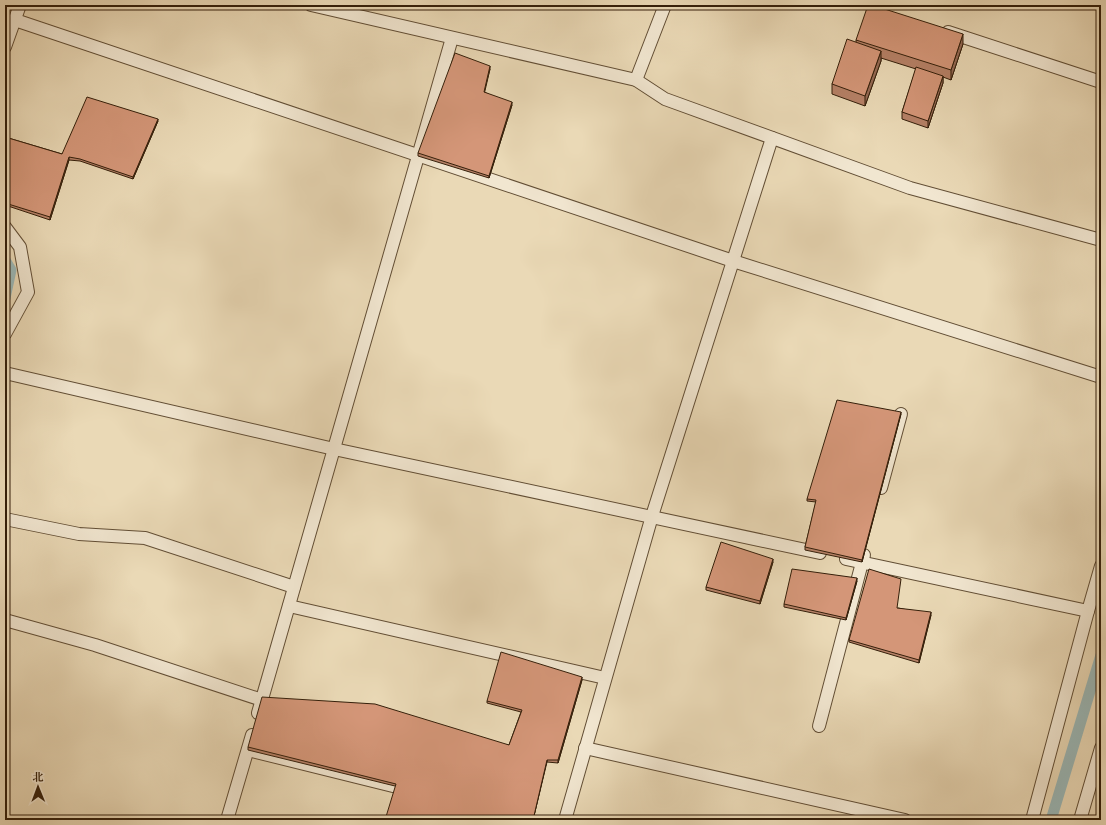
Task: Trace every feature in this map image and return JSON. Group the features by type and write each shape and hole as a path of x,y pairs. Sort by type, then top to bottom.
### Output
{"street":[{"path":"5,47 20,5"},
{"path":"311,5 636,80 665,99 910,188 1101,240"},
{"path":"636,80 665,5"},
{"path":"15,20 733,261 1101,377"},
{"path":"934,27 1101,82"},
{"path":"228,820 452,38"},
{"path":"565,820 652,516 772,138"},
{"path":"5,227 20,247 28,292 5,334"},
{"path":"5,373 334,449 652,516 1088,611"},
{"path":"880,496 901,414"},
{"path":"5,518 79,534 145,538 294,587"},
{"path":"819,726 866,548"},
{"path":"1032,820 1101,566"},
{"path":"289,606 606,678"},
{"path":"5,620 95,645 262,700"},
{"path":"585,748 905,820"},
{"path":"1080,820 1101,748"},
{"path":"248,750 418,792"}],"building":[{"path":"868,5 963,34 951,70 856,40"},
{"path":"847,39 881,51 865,96 832,84"},
{"path":"455,53 490,66 484,92 512,102 489,176 418,153"},
{"path":"916,67 943,76 928,121 902,112"},
{"path":"87,97 158,119 133,177 80,159 69,157 50,217 5,203 5,137 62,154"},
{"path":"837,400 901,412 862,560 805,547 816,500 807,499"},
{"path":"721,542 773,559 760,601 706,587"},
{"path":"792,569 857,578 846,618 784,604"},
{"path":"869,569 901,579 897,608 931,612 919,660 849,640"},
{"path":"501,652 582,677 558,760 547,760 533,820 385,820 396,784 248,747 262,697 375,704 509,745 522,710 487,701"}],"waterway":[{"path":"5,260 11,270 5,298"},
{"path":"1051,820 1101,655"}]}
